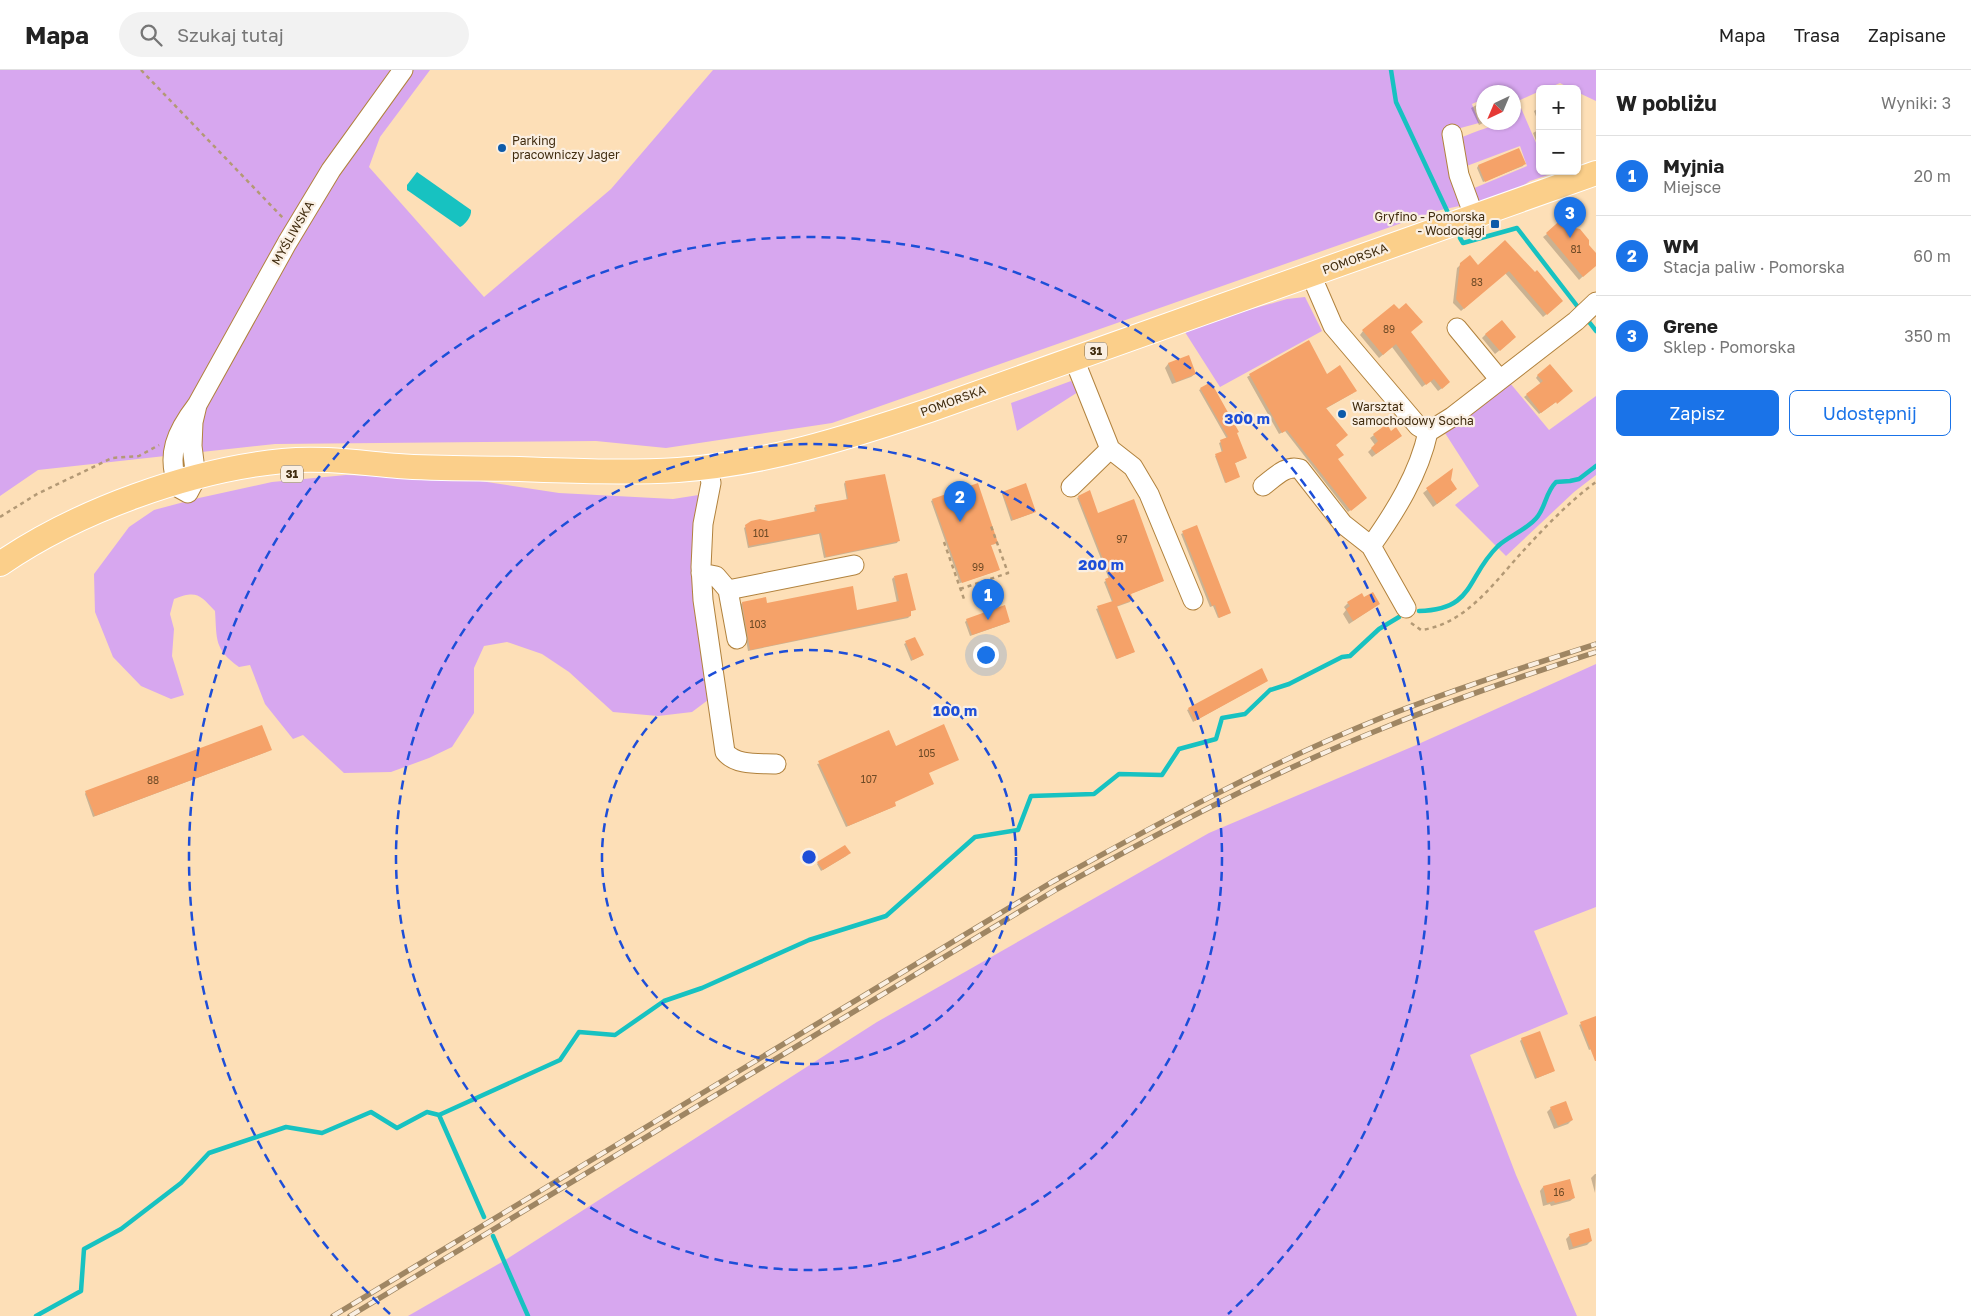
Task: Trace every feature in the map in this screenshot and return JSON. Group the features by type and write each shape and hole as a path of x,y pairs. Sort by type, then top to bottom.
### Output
{"main road":[{"name":"POMORSKA","path":"187,484 231,484 284,474 398,466 629,472 708,467 775,456 835,441 1074,359 1596,172"},
{"name":"31","path":"0,564 36,542 99,511 187,484"},
{"name":"31","path":"0,580 43,553 82,533 128,514 187,484"}],"street":[{"name":"MYŚLIWSKA","path":"187,484 174,447 176,438 294,230 351,140 403,70"},
{"path":"1452,134 1460,176 1474,216"},
{"name":"POMORSKA","path":"1311,274 1333,326 1407,414 1418,426 1428,432"},
{"path":"1371,546 1393,514 1425,448 1428,432 1452,417 1500,380 1576,321 1596,302"},
{"path":"1456,328 1500,380"},
{"path":"1074,359 1110,449 1133,467 1149,494 1193,600"},
{"name":"MYŚLIWSKA","path":"187,484 196,405"},
{"path":"1071,487 1110,449"},
{"path":"708,467 711,483 703,524 701,573 706,632 725,752 729,757 739,761 776,764"},
{"path":"1263,486 1286,469 1294,467 1300,470 1343,524 1371,546 1406,608"},
{"path":"728,590 854,564"},
{"path":"701,573 716,576 728,590 737,639"}],"path":[{"path":"141,70 294,230"},
{"path":"0,517 37,494 112,458 138,456 176,438"},
{"path":"1406,608 1412,625 1421,630 1435,628 1449,622 1470,608 1582,492 1596,482"},
{"path":"960,589 1008,573 991,526"},
{"path":"944,542 964,599"}],"shaded area":[{"path":"0,70 430,70 380,137 369,167 484,297 611,189 713,70 1596,70 1596,101 1581,94 1581,85 1564,85 1560,83 1555,85 1536,85 1536,93 1521,100 1521,85 1476,85 1476,102 1472,104 1476,115 1476,124 1442,133 1464,205 1436,211 832,423 666,448 596,441 275,444 38,470 0,496"},
{"path":"1521,108 1536,143 1536,175 1548,175 1530,181 1512,193 1475,204 1472,189 1527,166 1520,146 1464,167 1459,138 1482,130 1521,130"},
{"path":"1305,297 1322,331 1220,387 1183,329 1287,299"},
{"path":"1071,381 1078,392 1017,431 1011,403"},
{"path":"1510,383 1549,430 1596,396 1596,475 1574,492 1506,556 1455,505 1479,486 1445,433"},
{"path":"346,475 467,479 559,493 673,499 705,494 712,697 692,712 658,716 613,712 569,672 542,654 507,642 484,646 474,668 474,713 452,747 391,772 344,773 303,735 293,739 265,704 250,665 239,667 221,649 217,637 215,611 202,598 188,595 174,599 170,614 174,629 172,656 184,695 171,699 141,686 113,657 95,612 94,574 129,527 154,510 199,498 272,482"},
{"path":"1596,664 1596,907 1534,931 1568,1014 1470,1055 1516,1175 1577,1316 408,1316 502,1262 877,1022 1209,833 1414,746"}],"water":[{"path":"417,172 471,210 464,224 460,227 407,190 407,185"}],"building":[{"path":"1519,148 1526,164 1485,182 1478,165"},
{"path":"1565,216 1575,228 1580,229 1596,253 1596,266 1583,277 1546,233"},
{"path":"1505,240 1535,272 1537,270 1563,301 1547,315 1509,271 1464,309 1456,299 1460,263 1470,255 1478,265"},
{"path":"1406,303 1423,322 1411,332 1450,382 1442,389 1434,379 1426,385 1396,344 1383,355 1362,330 1394,304 1399,309"},
{"path":"1502,320 1516,337 1500,351 1485,334"},
{"path":"1309,340 1327,374 1340,365 1357,391 1326,408 1348,435 1336,445 1344,455 1338,459 1367,498 1351,511 1287,430 1282,433 1249,374"},
{"path":"1189,355 1196,374 1176,382 1168,363"},
{"path":"1550,364 1573,391 1557,404 1556,402 1541,413 1526,394 1543,381 1537,375"},
{"path":"1211,382 1239,432 1237,433 1247,458 1235,463 1240,477 1226,483 1215,454 1223,451 1220,440 1228,437 1200,388"},
{"path":"1387,424 1391,431 1396,427 1402,436 1376,454 1371,448 1378,441 1373,434"},
{"path":"1453,468 1451,480 1457,489 1437,504 1426,488"},
{"path":"885,474 900,541 826,557 821,533 749,546 745,525 751,521 760,519 769,521 817,511 815,505 848,499 845,481"},
{"path":"978,483 998,543 991,545 1000,570 962,583 932,499"},
{"path":"1026,483 1036,512 1013,520 1002,492"},
{"path":"1090,490 1098,513 1134,499 1164,581 1131,594 1133,600 1117,606 1135,652 1117,659 1097,606 1113,601 1105,579 1110,577 1078,496"},
{"path":"1197,525 1231,613 1219,618 1215,605 1212,606 1182,531"},
{"path":"907,573 916,610 911,611 911,616 750,650 742,602 766,597 767,603 853,586 857,610 899,601 894,576"},
{"path":"1373,592 1380,604 1353,621 1346,609 1350,606 1347,602 1362,593 1364,597"},
{"path":"1005,605 1010,622 972,635 966,619"},
{"path":"915,637 924,655 913,660 905,641"},
{"path":"1262,668 1268,681 1195,721 1188,708"},
{"path":"944,724 959,760 929,773 934,784 895,802 896,806 848,826 818,761 889,730 896,746"},
{"path":"262,725 272,750 95,816 85,791"},
{"path":"845,845 851,853 823,870 817,862"},
{"path":"1596,1016 1596,1061 1595,1061 1580,1022"},
{"path":"1540,1031 1555,1071 1537,1078 1521,1038"},
{"path":"1566,1101 1573,1120 1558,1126 1550,1107"},
{"path":"1570,1179 1575,1198 1547,1203 1543,1186"},
{"path":"1589,1228 1592,1241 1573,1247 1569,1234"}],"waterway":[{"path":"1391,70 1396,102 1449,215"},
{"path":"1460,238 1463,243 1517,228 1581,311"},
{"path":"1586,318 1596,331"},
{"path":"1419,611 1450,605 1460,598 1498,546 1525,528 1541,512 1550,490 1556,482 1579,479 1596,466"},
{"path":"484,1217 439,1115 560,1060 579,1032 615,1035 664,1001 702,988 809,940 886,916 975,837 1018,830 1031,796 1094,794 1119,774 1162,775 1179,749 1216,739 1222,718 1245,714 1270,690 1289,684 1342,657 1350,656 1379,629 1399,617"},
{"path":"36,1316 81,1291 84,1249 121,1229 181,1183 209,1153 286,1127 322,1133 371,1112 397,1128 427,1112 439,1115"},
{"path":"493,1236 528,1316"}],"railway":[{"path":"333,1316 1052,882 1173,816 1297,755 1381,718 1461,688 1596,644"},
{"path":"350,1316 1057,889 1138,845 1260,782 1344,744 1464,697 1596,652"}],"place":[{"name":"Parking pracowniczy Jager","path":"502,148"},
{"name":"Gryfino - Pomorska - Wodociągi","path":"1495,224"},
{"name":"Grene","path":"1570,238"},
{"name":"Warsztat samochodowy Socha","path":"1342,414"},
{"name":"WM","path":"960,522"},
{"name":"Myjnia","path":"988,620"}]}
